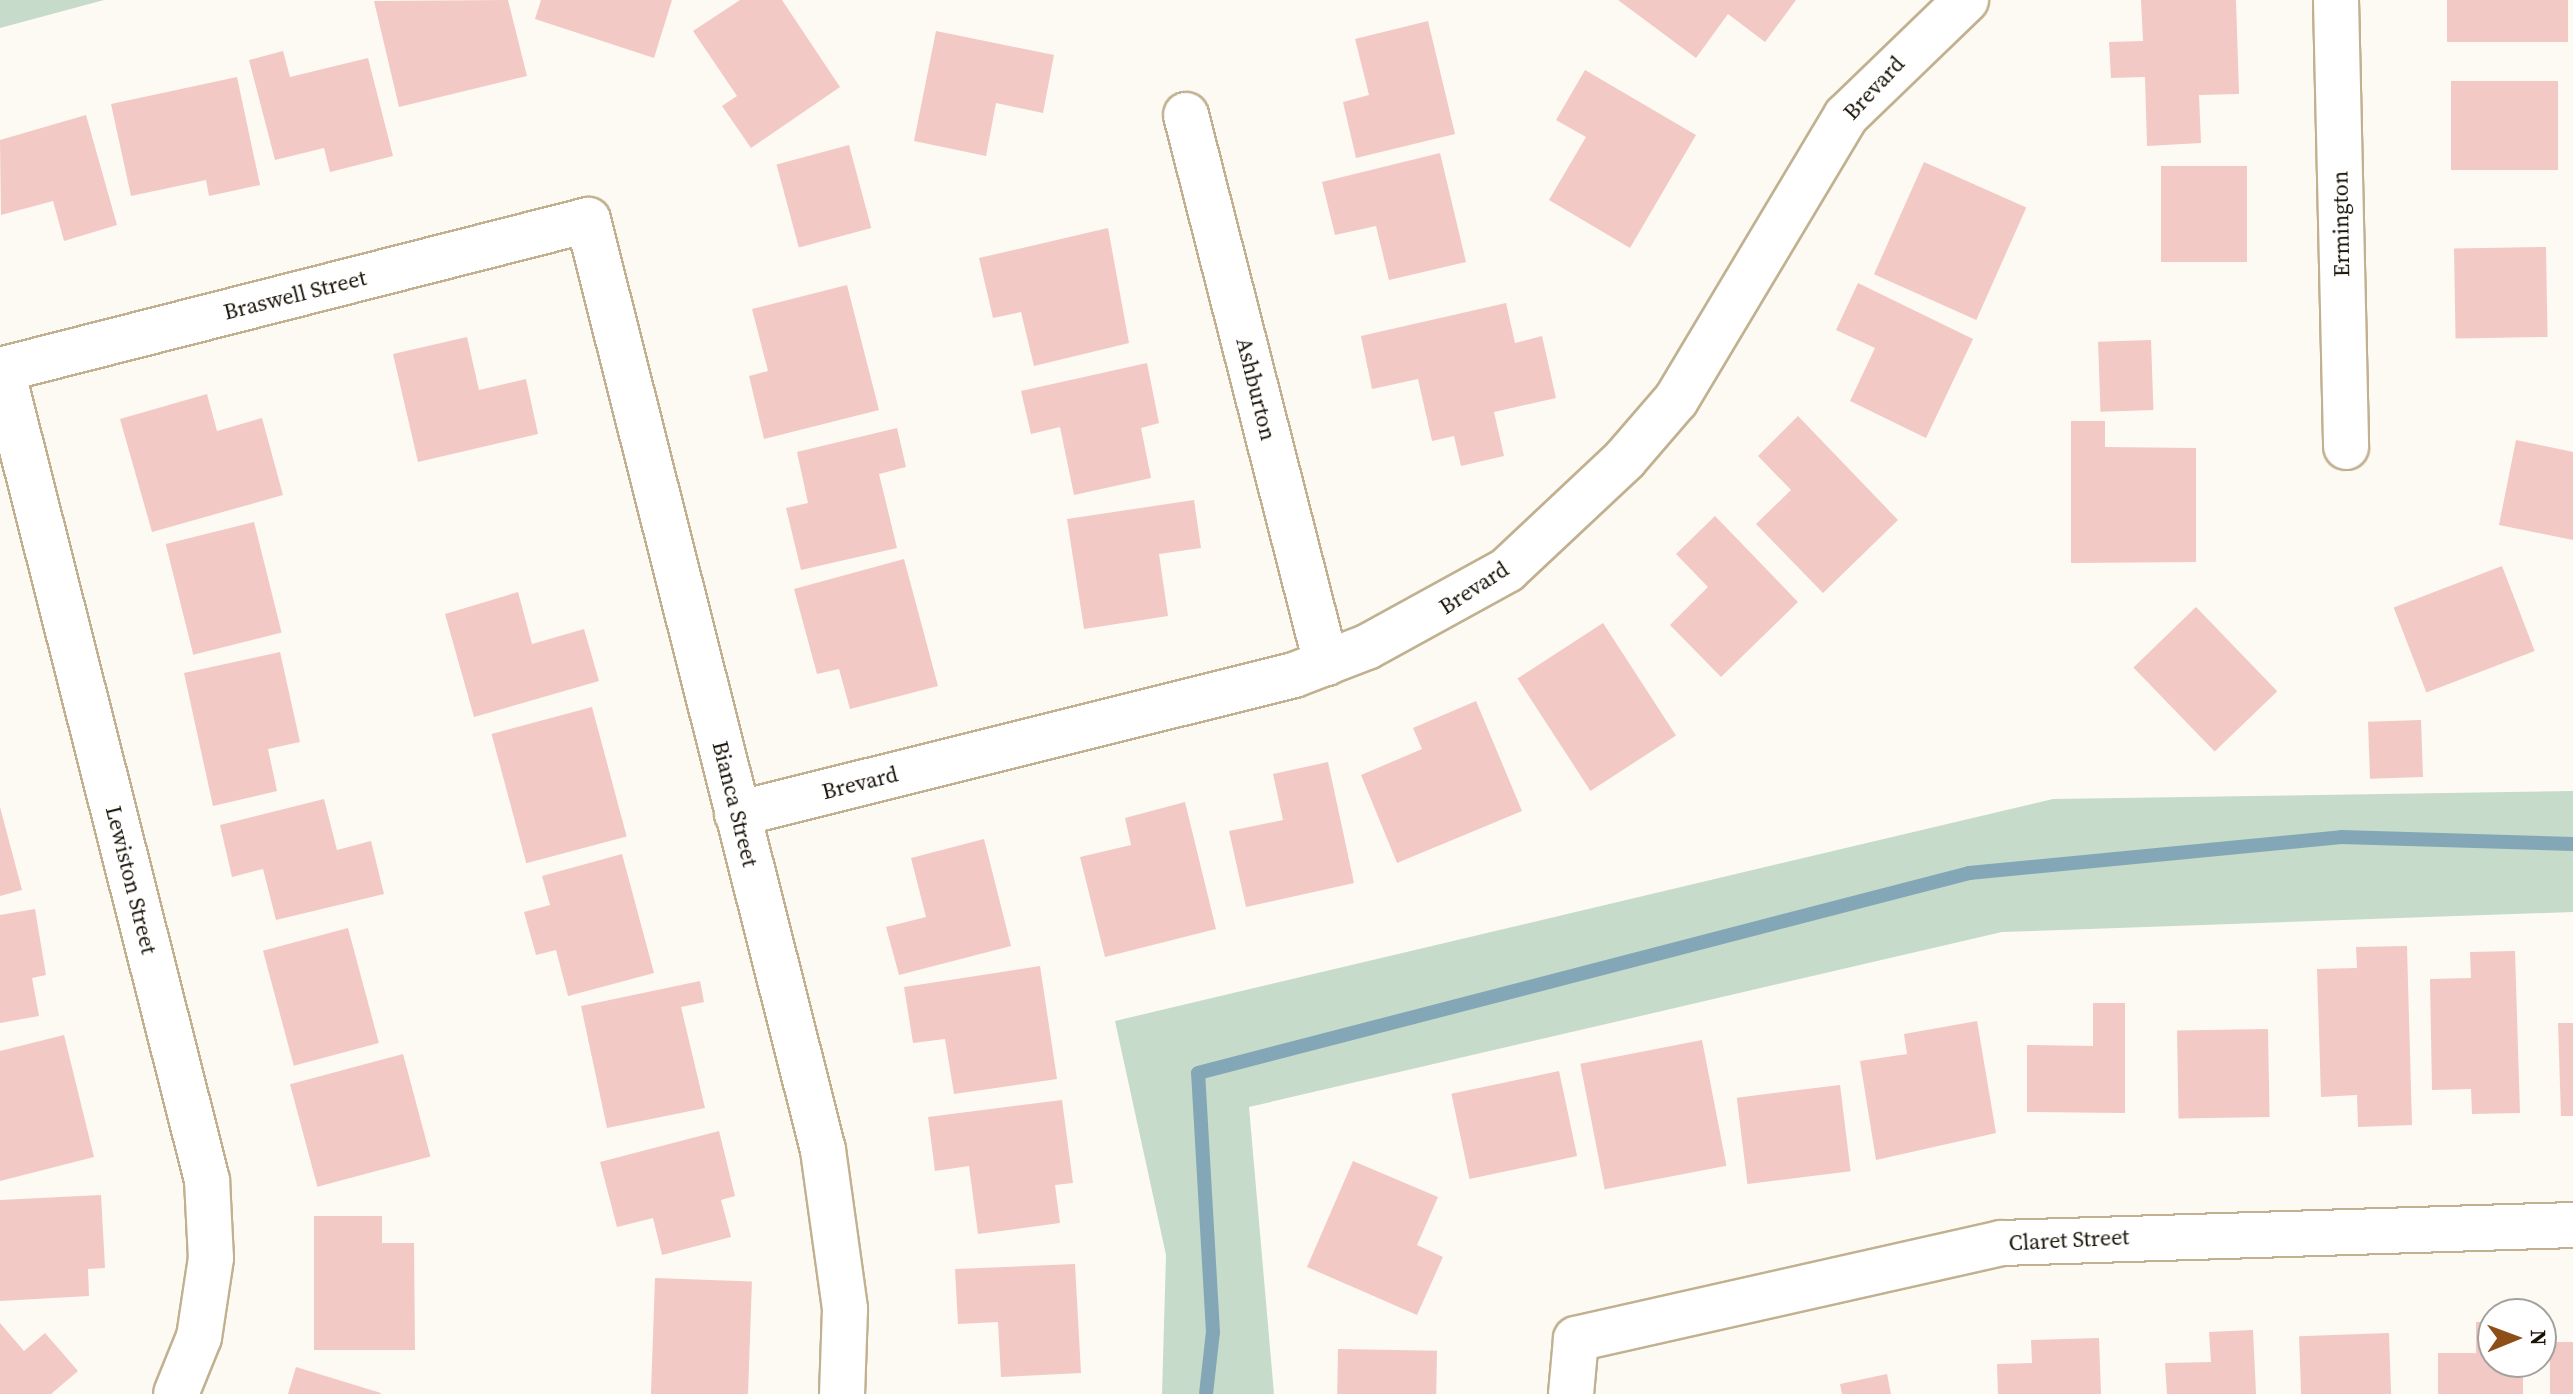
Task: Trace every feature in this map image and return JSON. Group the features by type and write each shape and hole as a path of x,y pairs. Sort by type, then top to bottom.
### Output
{"street":[{"name":"Brevard","path":"737,814 1326,663 1439,612 1507,570 1625,459 1720,334 1846,116 1966,0"},
{"name":"Ermington","path":"2336,0 2346,447"},
{"name":"Ashburton","path":"1186,115 1326,663"},
{"name":"Braswell Street","path":"1,370 588,220"},
{"name":"Bianca Street","path":"588,220 838,1229 842,1394"},
{"name":"Lewiston Street","path":"1,370 207,1180 211,1258 199,1337 176,1394"},
{"name":"Claret Street","path":"1571,1394 1576,1339 2001,1243 2573,1225"}],"green space":[{"path":"0,0 104,0 0,28"},
{"path":"2573,791 2573,912 2002,932 1249,1107 1274,1394 1162,1394 1166,1255 1115,1021 2053,799"}],"building":[{"path":"508,0 527,76 399,107 374,1"},
{"path":"541,0 672,0 654,58 535,19"},
{"path":"740,0 782,0 840,87 751,148 722,106 737,96 693,31"},
{"path":"1618,0 1796,0 1765,42 1728,14 1696,58"},
{"path":"2141,0 2236,0 2239,94 2199,95 2201,143 2147,146 2145,77 2111,78 2109,42 2143,41"},
{"path":"2447,0 2568,0 2568,42 2447,42"},
{"path":"1428,21 1455,134 1356,158 1343,102 1369,95 1355,39"},
{"path":"936,31 1054,55 1043,113 996,103 986,156 914,141"},
{"path":"283,51 290,77 368,58 393,156 330,172 324,148 275,160 249,60"},
{"path":"1585,70 1696,135 1630,248 1549,200 1586,137 1556,120"},
{"path":"237,77 260,185 209,196 206,180 131,196 111,104"},
{"path":"2451,81 2558,81 2558,170 2451,170"},
{"path":"86,115 117,225 64,241 53,201 1,215 0,140"},
{"path":"849,145 871,228 799,247 777,164"},
{"path":"1440,153 1466,262 1389,280 1376,226 1335,235 1322,182"},
{"path":"1924,162 2026,208 1976,320 1874,274"},
{"path":"2161,166 2247,166 2247,262 2161,262"},
{"path":"1108,228 1129,343 1034,366 1021,312 993,318 979,258"},
{"path":"2546,247 2548,337 2456,339 2454,249"},
{"path":"1858,283 1973,339 1926,438 1850,401 1875,348 1836,330"},
{"path":"847,285 879,410 764,439 749,376 768,371 752,309"},
{"path":"1506,303 1515,343 1542,336 1556,398 1494,412 1504,456 1461,466 1454,436 1432,441 1418,379 1372,389 1361,336"},
{"path":"467,337 479,390 526,379 538,434 418,462 393,354"},
{"path":"2151,340 2153,410 2100,412 2098,342"},
{"path":"1147,363 1159,423 1141,428 1151,478 1074,495 1060,427 1031,434 1021,391"},
{"path":"207,394 217,431 262,418 283,495 152,532 120,419"},
{"path":"1798,416 1898,520 1823,593 1756,524 1791,490 1758,456"},
{"path":"2071,421 2105,421 2105,447 2196,448 2196,562 2071,563"},
{"path":"897,428 906,467 879,474 897,548 801,570 786,508 808,503 797,452"},
{"path":"2516,440 2573,452 2573,540 2499,525"},
{"path":"1194,500 1201,548 1159,554 1168,616 1084,629 1067,519"},
{"path":"1715,516 1798,602 1721,677 1670,625 1708,587 1676,554"},
{"path":"254,522 282,633 193,655 166,544"},
{"path":"904,559 938,686 850,709 839,669 817,674 794,589"},
{"path":"2502,566 2535,651 2426,693 2394,608"},
{"path":"518,592 532,644 584,629 599,681 474,717 445,614"},
{"path":"2196,607 2277,691 2215,752 2133,667"},
{"path":"1603,623 1676,735 1590,791 1517,679"},
{"path":"280,652 300,742 268,749 277,791 213,806 184,673"},
{"path":"1476,701 1522,811 1397,863 1361,775 1422,749 1413,728"},
{"path":"592,707 627,836 526,863 492,734"},
{"path":"2421,720 2423,777 2370,779 2368,722"},
{"path":"1328,762 1354,883 1246,907 1229,831 1283,820 1273,774"},
{"path":"324,799 337,850 371,841 384,894 276,920 263,869 232,877 220,825"},
{"path":"1185,802 1216,929 1105,957 1080,857 1131,845 1125,818"},
{"path":"0,807 22,890 0,896"},
{"path":"984,839 1011,946 899,975 886,927 926,917 911,858"},
{"path":"622,854 654,973 568,996 556,950 536,955 524,912 550,905 542,876"},
{"path":"35,909 46,975 32,978 39,1016 0,1023 0,915"},
{"path":"348,928 379,1043 294,1066 263,951"},
{"path":"2407,946 2412,1125 2358,1127 2357,1095 2321,1097 2317,969 2357,968 2356,947"},
{"path":"2515,951 2520,1113 2472,1114 2471,1089 2432,1090 2430,979 2471,978 2470,952"},
{"path":"1040,966 1057,1079 954,1094 945,1039 913,1043 904,987"},
{"path":"700,981 704,1002 681,1007 705,1108 607,1128 581,1006"},
{"path":"2093,1003 2125,1003 2125,1113 2027,1112 2027,1045 2093,1046"},
{"path":"1977,1021 1996,1133 1876,1160 1860,1061 1907,1054 1904,1034"},
{"path":"2558,1023 2573,1023 2573,1116 2561,1116"},
{"path":"2268,1029 2270,1117 2179,1119 2177,1031"},
{"path":"64,1035 94,1157 0,1181 0,1051"},
{"path":"1702,1040 1726,1166 1605,1189 1580,1064"},
{"path":"403,1054 430,1156 317,1187 290,1084"},
{"path":"1559,1071 1577,1156 1469,1179 1451,1094"},
{"path":"1840,1085 1851,1171 1747,1184 1737,1098"},
{"path":"1062,1100 1073,1183 1055,1185 1060,1223 978,1234 969,1166 935,1171 928,1117"},
{"path":"719,1131 735,1196 721,1200 731,1237 662,1255 653,1218 617,1227 600,1162"},
{"path":"1353,1161 1438,1197 1417,1245 1443,1257 1417,1315 1307,1267"},
{"path":"101,1195 105,1268 88,1269 89,1296 0,1301 0,1200"},
{"path":"314,1216 382,1216 382,1243 414,1243 415,1350 314,1350"},
{"path":"1075,1264 1081,1373 1001,1377 998,1322 958,1324 955,1269"},
{"path":"655,1278 752,1281 748,1394 651,1394"},
{"path":"2477,1322 2477,1378 2523,1378 2523,1394 2438,1394 2438,1353 2476,1353"},
{"path":"0,1323 24,1351 45,1333 78,1371 51,1394 0,1394"},
{"path":"2253,1330 2256,1394 2167,1394 2165,1363 2211,1362 2209,1332"},
{"path":"2389,1333 2391,1394 2301,1394 2299,1336"},
{"path":"2099,1338 2101,1394 1998,1394 1997,1364 2032,1363 2031,1340"},
{"path":"2557,1342 2573,1342 2573,1394 2550,1394 2550,1378 2557,1378"},
{"path":"1338,1349 1437,1351 1436,1394 1337,1394"},
{"path":"296,1367 381,1393 381,1394 288,1394"},
{"path":"1887,1374 1891,1394 1842,1394 1840,1384"}],"waterway":[{"path":"1206,1394 1213,1332 1198,1073 1969,873 2341,837 2573,844"}]}
